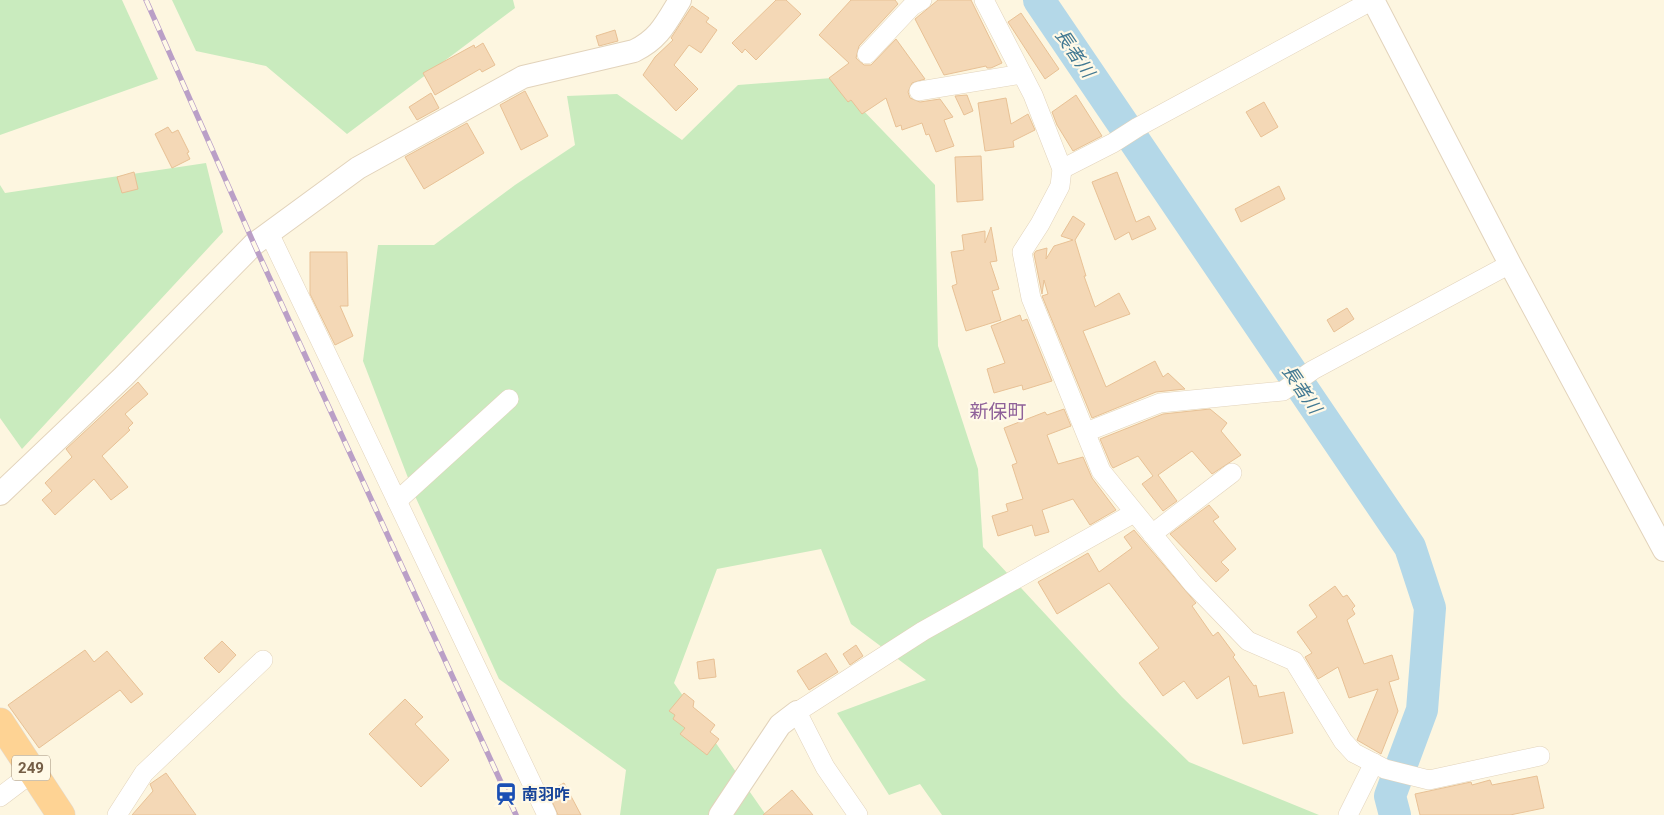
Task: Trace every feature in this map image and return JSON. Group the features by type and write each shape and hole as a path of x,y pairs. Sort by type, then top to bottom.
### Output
{"highway":[{"name":"249","path":"0,722 60,815"}],"street":[{"path":"0,494 123,377 254,244 358,168 523,77 634,51 650,44 662,30 680,0"},
{"path":"867,54 912,6 922,0"},
{"path":"984,0 1033,95 1062,169 1060,186 1040,224 1022,252 1031,298 1101,471 1193,584 1248,641 1294,661 1343,741 1354,753 1379,766 1413,777 1436,780 1540,756"},
{"path":"1062,169 1114,143 1138,127 1373,0 1510,264 1664,550"},
{"path":"919,91 1022,74"},
{"path":"270,233 547,815"},
{"path":"1086,432 1160,402 1283,391 1313,370 1510,264"},
{"path":"397,501 509,399"},
{"path":"1152,534 1232,473"},
{"path":"720,815 780,725 797,712 924,631 1134,513"},
{"path":"117,815 144,773 262,660"},
{"path":"797,712 824,767 858,815"},
{"path":"1348,815 1379,766"},
{"path":"0,797 33,772"}],"green space":[{"path":"0,0 122,0 158,79 0,135"},
{"path":"172,0 513,0 515,8 347,134 266,66 196,51"},
{"path":"832,78 935,185 938,346 978,469 983,547 1122,697 1189,762 1319,815 942,815 920,784 889,795 837,713 926,680 851,624 821,549 717,569 674,683 766,815 620,815 626,770 499,679 415,496 363,361 378,245 434,245 515,185 575,145 567,96 617,94 682,140 738,85"},
{"path":"206,163 223,232 22,449 0,418 0,185 5,193"}],"building":[{"path":"776,0 786,0 801,14 756,60 745,49 742,53 732,43"},
{"path":"851,0 895,0 898,4 859,46 856,58 864,65 871,65 896,39 925,79 912,83 908,92 910,98 920,102 940,99 953,117 944,120 954,146 936,152 929,134 926,135 922,123 902,130 901,125 896,127 886,98 862,114 851,100 848,102 829,78 849,63 819,35"},
{"path":"938,0 971,0 1002,63 991,68 986,66 944,75 915,19"},
{"path":"692,6 709,18 706,22 717,30 701,53 689,45 674,65 698,89 676,111 643,75 655,57 673,40 671,38"},
{"path":"1021,13 1059,69 1045,79 1008,22"},
{"path":"615,30 618,41 599,46 596,36"},
{"path":"483,43 495,65 482,72 480,69 435,95 423,73 474,45 475,48"},
{"path":"525,91 548,136 521,150 500,105"},
{"path":"431,93 439,108 417,120 409,107"},
{"path":"967,95 973,111 964,115 955,96"},
{"path":"1076,95 1102,136 1073,151 1057,125 1052,112"},
{"path":"1006,98 1011,124 1028,114 1035,130 1013,141 1014,147 985,151 978,103"},
{"path":"1264,102 1278,127 1261,137 1246,112"},
{"path":"467,123 484,153 424,189 405,157"},
{"path":"168,127 172,133 178,130 189,152 187,153 190,159 172,168 155,134"},
{"path":"981,156 983,200 957,202 955,157"},
{"path":"134,172 138,189 122,193 117,177"},
{"path":"1117,172 1136,222 1149,216 1156,229 1132,240 1129,232 1115,240 1092,182"},
{"path":"1279,186 1285,199 1241,222 1235,209"},
{"path":"1073,216 1085,224 1075,240 1086,276 1084,276 1095,307 1119,293 1130,314 1083,331 1106,387 1155,361 1163,377 1168,373 1185,389 1156,392 1092,418 1042,296 1048,294 1044,280 1042,294 1034,254 1036,251 1047,248 1046,259 1054,246 1073,240 1061,236"},
{"path":"991,227 997,261 990,262 999,289 992,291 1001,320 966,331 952,286 957,284 951,252 964,250 962,235 985,231 985,243"},
{"path":"310,252 347,252 348,306 340,306 353,336 335,345 310,294"},
{"path":"1347,308 1354,319 1334,332 1327,320"},
{"path":"1020,315 1022,321 1027,319 1052,381 1023,390 1022,385 994,393 987,369 1005,363 991,326"},
{"path":"138,382 148,394 125,414 133,423 128,428 130,430 102,456 128,487 111,500 94,479 55,515 42,500 52,491 45,483 72,457 66,449"},
{"path":"1064,409 1071,426 1047,435 1058,464 1083,457 1092,478 1116,510 1090,525 1073,499 1042,510 1049,532 1035,536 1032,525 998,536 992,516 1008,511 1006,504 1023,499 1012,465 1017,463 1004,428 1045,412 1047,415"},
{"path":"1210,409 1227,423 1221,431 1241,455 1212,474 1192,451 1158,475 1177,501 1163,511 1142,484 1153,476 1138,456 1113,468 1100,439 1163,414"},
{"path":"1209,505 1219,517 1213,521 1236,549 1221,562 1229,570 1216,582 1170,534"},
{"path":"1134,530 1196,603 1192,606 1213,636 1218,632 1235,655 1233,657 1254,686 1256,685 1259,697 1284,692 1293,733 1243,744 1229,676 1197,699 1184,681 1163,696 1139,663 1159,648 1109,583 1057,614 1038,582 1088,553 1099,572 1132,548 1124,537"},
{"path":"1335,586 1343,597 1347,595 1355,606 1352,609 1355,614 1347,620 1364,664 1392,655 1399,679 1389,682 1398,711 1381,754 1357,740 1378,689 1349,698 1338,667 1318,679 1305,657 1312,653 1297,632 1317,617 1309,605"},
{"path":"222,641 236,655 219,673 204,658"},
{"path":"856,645 863,656 850,665 843,654"},
{"path":"85,650 94,662 107,651 143,694 131,703 120,690 39,748 8,705"},
{"path":"826,653 838,672 809,690 797,671"},
{"path":"714,659 716,677 699,679 697,662"},
{"path":"684,693 694,701 693,707 715,725 710,732 719,739 707,755 680,734 685,728 673,719 675,715 669,711"},
{"path":"405,699 423,717 415,724 449,760 421,787 369,734"},
{"path":"166,773 196,815 132,815 153,791 150,784"},
{"path":"1537,776 1544,808 1510,815 1420,815 1415,794 1471,782 1472,785 1490,780 1492,785"},
{"path":"564,783 581,815 558,815 548,792"},
{"path":"792,790 813,815 763,815"}],"waterway":[{"name":"長者川","path":"1039,0 1410,547 1430,608 1422,710 1390,796 1395,815"}],"railway":[{"path":"146,0 254,244 516,815"}],"place":[{"name":"南羽咋","path":"506,794"}],"district":[{"name":"新保町","path":"998,411"}]}
